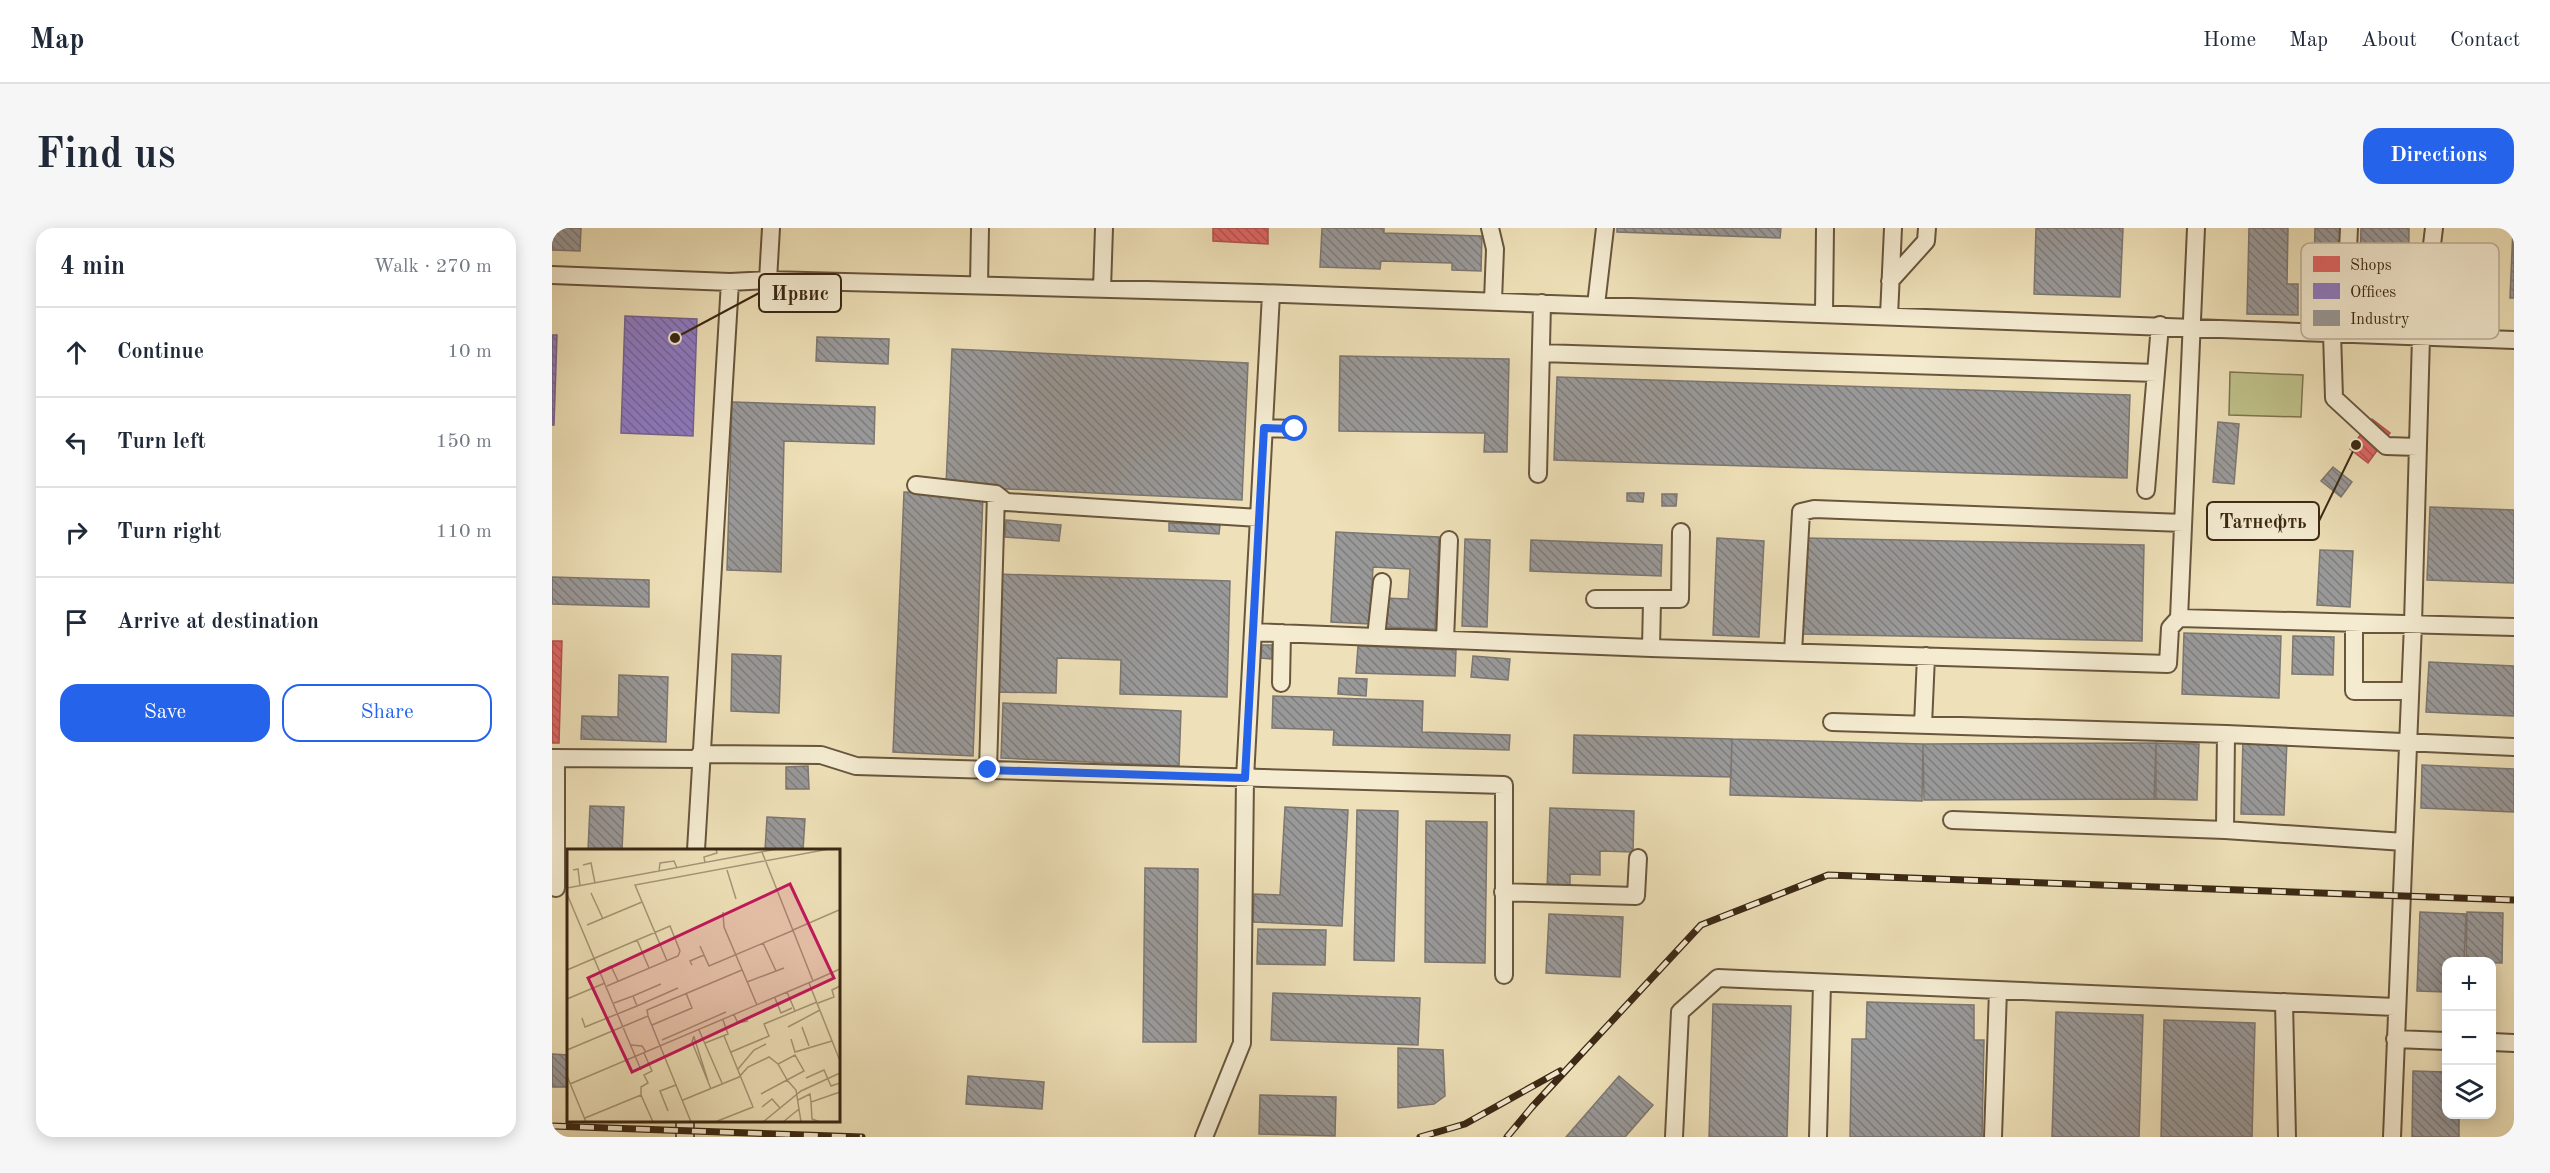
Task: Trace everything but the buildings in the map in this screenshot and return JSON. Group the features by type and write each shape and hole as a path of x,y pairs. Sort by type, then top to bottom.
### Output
{"street":[{"path":"768,280 771,228"},
{"path":"979,285 980,228"},
{"path":"1102,289 1104,228"},
{"path":"1490,228 1495,249 1493,302"},
{"path":"1596,305 1605,228"},
{"path":"1824,313 1825,228"},
{"path":"1889,316 1893,228"},
{"path":"1890,281 1926,241 1927,228"},
{"path":"1253,632 1651,648 2168,664 2170,628 2179,618 2196,228"},
{"path":"2347,243 2349,228"},
{"path":"2432,243 2434,228"},
{"path":"552,275 730,282 768,280 1271,294 2301,331"},
{"path":"696,849 699,756 730,282"},
{"path":"1204,1137 1242,1043 1245,778 1271,294"},
{"path":"1538,474 1542,303"},
{"path":"2146,490 2160,325"},
{"path":"2338,339 2334,398 2386,446 2418,447"},
{"path":"2392,1137 2413,624 2421,339"},
{"path":"2483,339 2514,340"},
{"path":"1541,352 2156,373"},
{"path":"1264,428 1295,429"},
{"path":"916,485 996,494 1006,502 1260,518"},
{"path":"988,770 996,494"},
{"path":"1793,652 1801,512 1814,509 2183,523"},
{"path":"1595,598 1652,601 1680,599 1681,532"},
{"path":"1445,640 1449,540"},
{"path":"1376,637 1382,582"},
{"path":"1651,648 1652,601"},
{"path":"2179,618 2514,627"},
{"path":"2354,623 2354,691 2410,690"},
{"path":"1281,683 1282,633"},
{"path":"1923,725 1926,657"},
{"path":"1832,722 2226,734 2514,747"},
{"path":"2225,830 2226,734"},
{"path":"556,888 554,758 821,755 856,766 1504,785 1504,975"},
{"path":"1952,819 2225,830 2404,842"},
{"path":"1503,892 1636,896 1638,858"},
{"path":"1674,1137 1680,1012 1718,978 2396,1007"},
{"path":"1818,1137 1822,983"},
{"path":"1993,1137 1998,990"},
{"path":"2284,1002 2287,1137"},
{"path":"2395,1038 2442,1041"},
{"path":"2496,1042 2514,1043"}],"green space":[{"path":"2230,372 2303,375 2301,417 2229,415"}],"railway":[{"path":"1507,1137 1532,1107 1701,925 1828,875 2514,900"},
{"path":"1420,1137 1465,1124 1560,1071"},
{"path":"552,1126 862,1137"}],"place":[{"name":"Ирвис","path":"675,338"},
{"name":"Татнефть","path":"2356,445"}],"route":[{"path":"988,770 1245,778 1264,428 1295,429"}]}
